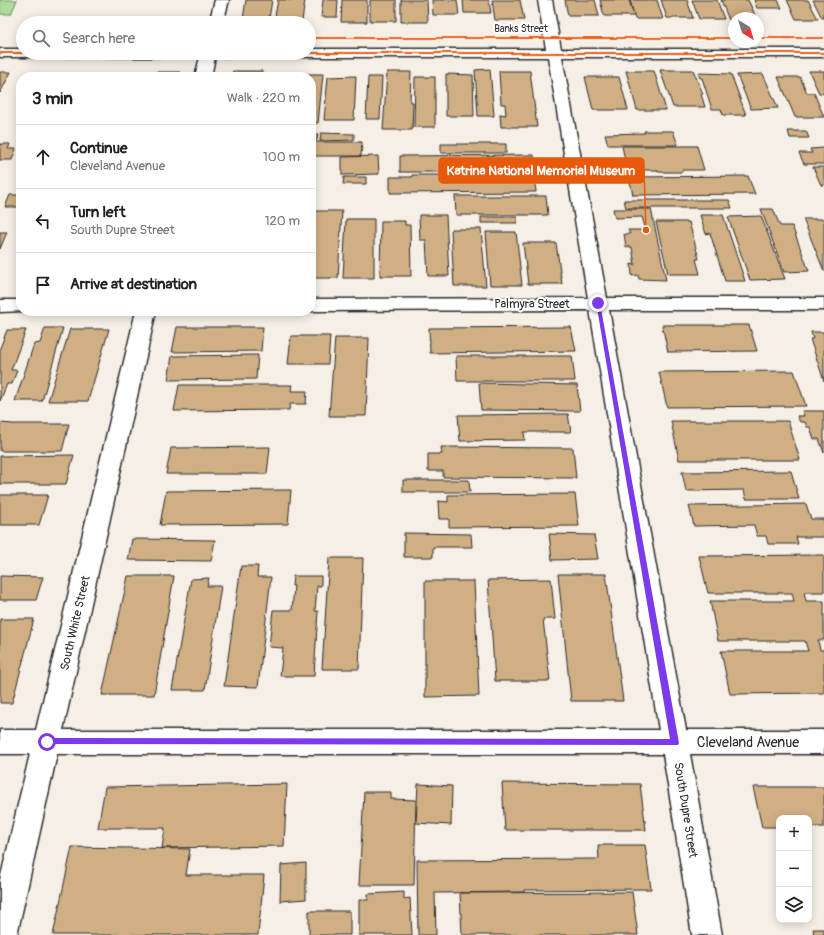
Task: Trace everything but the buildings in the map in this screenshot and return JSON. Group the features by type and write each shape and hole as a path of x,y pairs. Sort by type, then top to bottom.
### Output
{"street":[{"path":"218,16 222,0"},
{"name":"South Dupre Street","path":"545,0 675,743 707,935"},
{"name":"Banks Street","path":"316,38 824,53"},
{"name":"Banks Street","path":"316,51 552,45 728,38"},
{"path":"764,38 824,38"},
{"name":"Banks Street","path":"0,53 16,53"},
{"path":"204,72 207,60"},
{"name":"Palmyra Street","path":"316,305 598,303 824,304"},
{"path":"0,306 16,306"},
{"name":"South White Street","path":"2,935 145,316"},
{"name":"Cleveland Avenue","path":"0,742 824,742"}],"green space":[{"path":"0,0 17,0 11,14 0,14"}],"cycle path":[{"path":"316,38 728,38"},
{"path":"764,38 824,38"},
{"path":"0,53 16,53"},
{"path":"316,53 824,53"}],"place":[{"name":"Katrina National Memorial Museum","path":"646,230"}],"route":[{"path":"47,742 675,743 598,303"}]}
